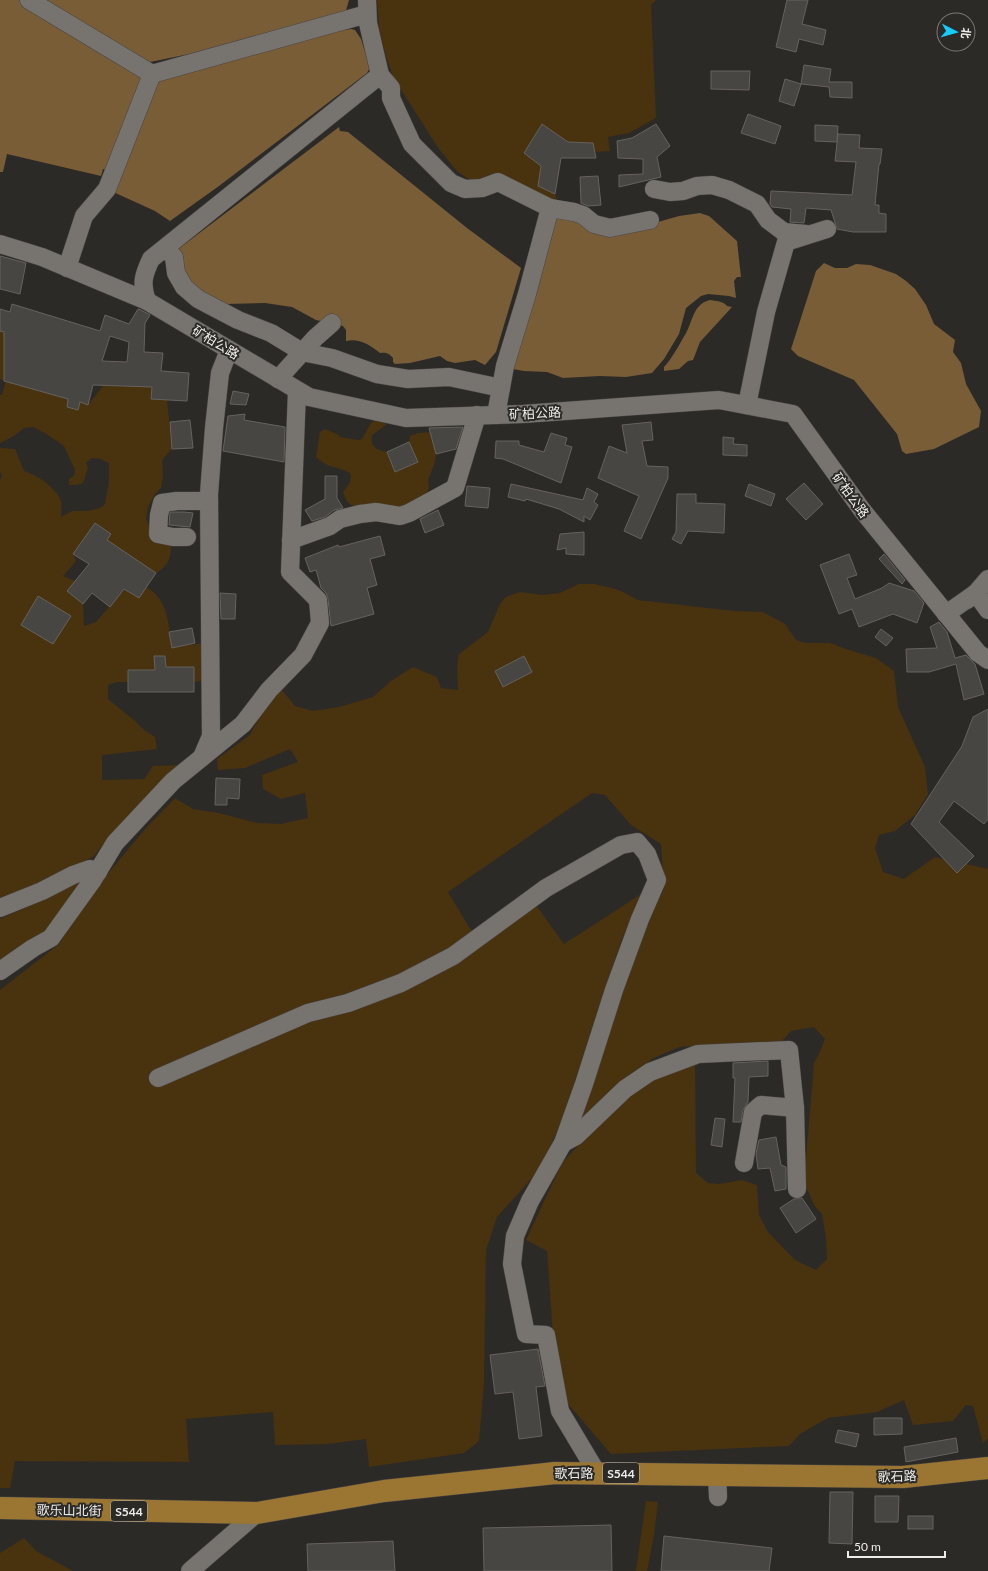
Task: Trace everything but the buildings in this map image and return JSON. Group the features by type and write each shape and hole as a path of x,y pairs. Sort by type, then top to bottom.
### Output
{"main road":[{"name":"歌石路","path":"257,1513 384,1490 555,1473 903,1477 988,1468"},
{"name":"歌乐山北街","path":"0,1508 257,1513"}],"street":[{"path":"29,0 152,74 367,7 368,23 380,74 391,88 391,98 412,144 451,183 465,189 475,190 498,182 550,208 574,212 582,215 594,224 610,228 650,220"},
{"path":"67,268 84,216 107,189 152,74"},
{"path":"147,301 142,289 144,274 150,259 380,74"},
{"path":"654,189 670,192 683,191 697,186 712,185 729,190 757,204 768,220 784,232 810,234"},
{"path":"496,415 504,366 527,294 550,208"},
{"path":"747,405 766,312 786,242 827,229"},
{"name":"矿柏公路","path":"0,244 42,257 147,301 309,397 406,418 496,415 719,400 793,414 862,510 978,653 988,660"},
{"path":"165,248 174,257 176,273 184,287 203,302 238,320 271,333 302,352 332,358 376,374 408,379 449,377 501,388"},
{"path":"181,321 203,302"},
{"path":"278,379 315,338 332,323"},
{"path":"201,758 211,736 209,501 214,428 220,373 228,350"},
{"path":"0,971 32,948 51,938 98,872 115,843 172,781 244,724 269,690 303,655 320,624 318,600 290,572 297,391"},
{"path":"291,540 330,526 340,519 360,514 376,512 400,516 409,513 455,488 477,415"},
{"path":"188,537 173,537 158,534 159,515 162,503 178,500 209,501"},
{"path":"946,614 976,593 988,579"},
{"path":"976,593 988,610"},
{"path":"158,1078 308,1013 348,1003 401,983 453,956 546,888 621,845 637,842 647,854 657,880 640,919 614,990 584,1084 563,1142 530,1201 515,1236 512,1264 526,1334 546,1335 560,1411 597,1473"},
{"path":"0,908 42,892 73,875 90,869 98,872"},
{"path":"563,1142 576,1136 625,1089 650,1072 698,1054 789,1050 795,1108 797,1189"},
{"path":"744,1163 753,1112 761,1105 795,1108"},
{"path":"717,1474 718,1497"},
{"path":"190,1571 257,1513"}],"shaded area":[{"path":"0,0 22,0 145,78 110,171 103,169 101,176 7,154 3,172 0,172"},
{"path":"47,0 349,0 345,14 199,52 150,62 145,61"},
{"path":"377,0 656,0 651,5 656,118 629,133 608,137 610,151 595,152 593,143 568,142 542,124 524,153 541,166 538,186 555,194 559,209 477,185 457,171 439,149 394,79 386,57 379,28"},
{"path":"351,29 355,30 361,39 370,67 367,73 219,186 170,221 155,211 111,191 154,79 336,31"},
{"path":"339,127 340,131 348,132 467,228 521,268 496,352 485,365 475,360 455,363 447,361 440,356 410,363 395,364 393,362 393,358 387,353 380,353 360,341 346,341 346,330 343,326 316,320 292,307 265,303 226,304 200,295 177,264 177,250"},
{"path":"552,211 644,226 679,216 700,213 709,216 737,241 741,277 737,277 734,281 736,298 708,294 701,296 686,308 679,334 664,359 652,373 626,377 600,376 563,378 547,372 524,371 507,368"},
{"path":"824,263 835,268 847,268 856,264 870,265 896,274 915,289 926,305 934,324 955,340 953,352 961,363 966,384 981,411 979,427 934,449 906,454 902,451 897,434 854,380 798,356 791,349 816,271"},
{"path":"710,300 721,302 732,307 700,342 693,360 688,361 679,369 664,371 664,367 686,333 697,309 704,302"},
{"path":"0,331 4,332 4,373 15,377 15,384 68,399 67,407 78,410 80,402 88,405 104,385 152,382 151,399 167,400 172,449 162,460 163,477 161,488 155,494 148,507 146,519 153,533 170,544 171,553 168,561 160,571 156,573 107,540 111,534 95,523 73,554 76,561 63,576 75,581 67,591 83,604 84,626 96,622 125,589 139,598 146,587 154,592 166,613 172,647 205,643 205,680 194,682 194,667 166,667 165,656 155,656 155,670 128,670 128,682 117,682 108,685 108,699 144,730 155,737 157,749 102,755 102,780 144,779 153,766 183,765 108,838 94,856 40,884 0,901 0,479 2,477 0,471 0,448 15,449 24,471 35,475 51,486 61,501 61,517 72,511 87,511 100,508 105,504 109,481 109,463 101,459 92,458 86,463 88,468 83,483 69,485 69,479 74,476 75,470 64,446 45,433 33,427 24,428 14,436 0,443 0,395 2,395 6,381 0,379"},
{"path":"377,419 383,420 386,425 372,435 373,445 377,449 387,452 395,472 418,462 409,442 410,436 419,433 431,432 436,454 435,462 428,480 429,488 417,509 354,507 349,504 343,492 350,481 350,473 329,466 316,457 320,432 325,429 337,434 340,437 358,440 362,439 371,423"},
{"path":"579,584 595,584 619,590 638,600 734,611 763,612 785,624 796,640 806,643 830,643 876,658 894,671 898,707 925,767 928,794 915,815 895,831 879,835 875,848 883,872 904,879 935,857 988,869 988,1438 983,1443 973,1406 966,1405 953,1421 913,1425 904,1400 877,1412 828,1418 800,1434 789,1446 611,1454 568,1404 553,1335 547,1251 526,1240 562,1163 588,1135 638,1087 665,1071 695,1063 696,1173 708,1183 719,1184 742,1180 757,1185 759,1215 768,1232 795,1260 816,1270 827,1259 826,1238 822,1214 814,1205 804,1182 814,1063 825,1039 814,1027 791,1031 782,1041 679,1047 654,1058 627,1076 598,1104 577,1128 641,935 664,889 661,844 631,825 605,795 592,793 448,892 469,927 481,941 536,905 564,944 646,891 623,936 564,1114 542,1167 497,1217 486,1250 484,1384 479,1441 464,1453 369,1467 366,1439 328,1444 275,1445 273,1412 186,1419 189,1462 15,1461 10,1488 0,1488 0,990 59,944 99,884 146,828 175,798 193,809 219,813 257,823 281,824 308,818 305,793 281,799 263,789 262,775 298,762 290,749 245,768 218,770 217,759 250,735 265,707 281,689 295,706 313,711 339,707 373,697 391,681 413,667 437,677 441,688 458,690 457,666 459,654 488,632 500,604 506,597 520,592 543,595 560,593"},
{"path":"90,874 46,931 0,964 0,919 48,898 64,888 72,886 83,875"},
{"path":"646,1501 658,1502 654,1535 647,1571 636,1571"},
{"path":"24,1538 36,1551 73,1571 0,1571 0,1553"}]}
